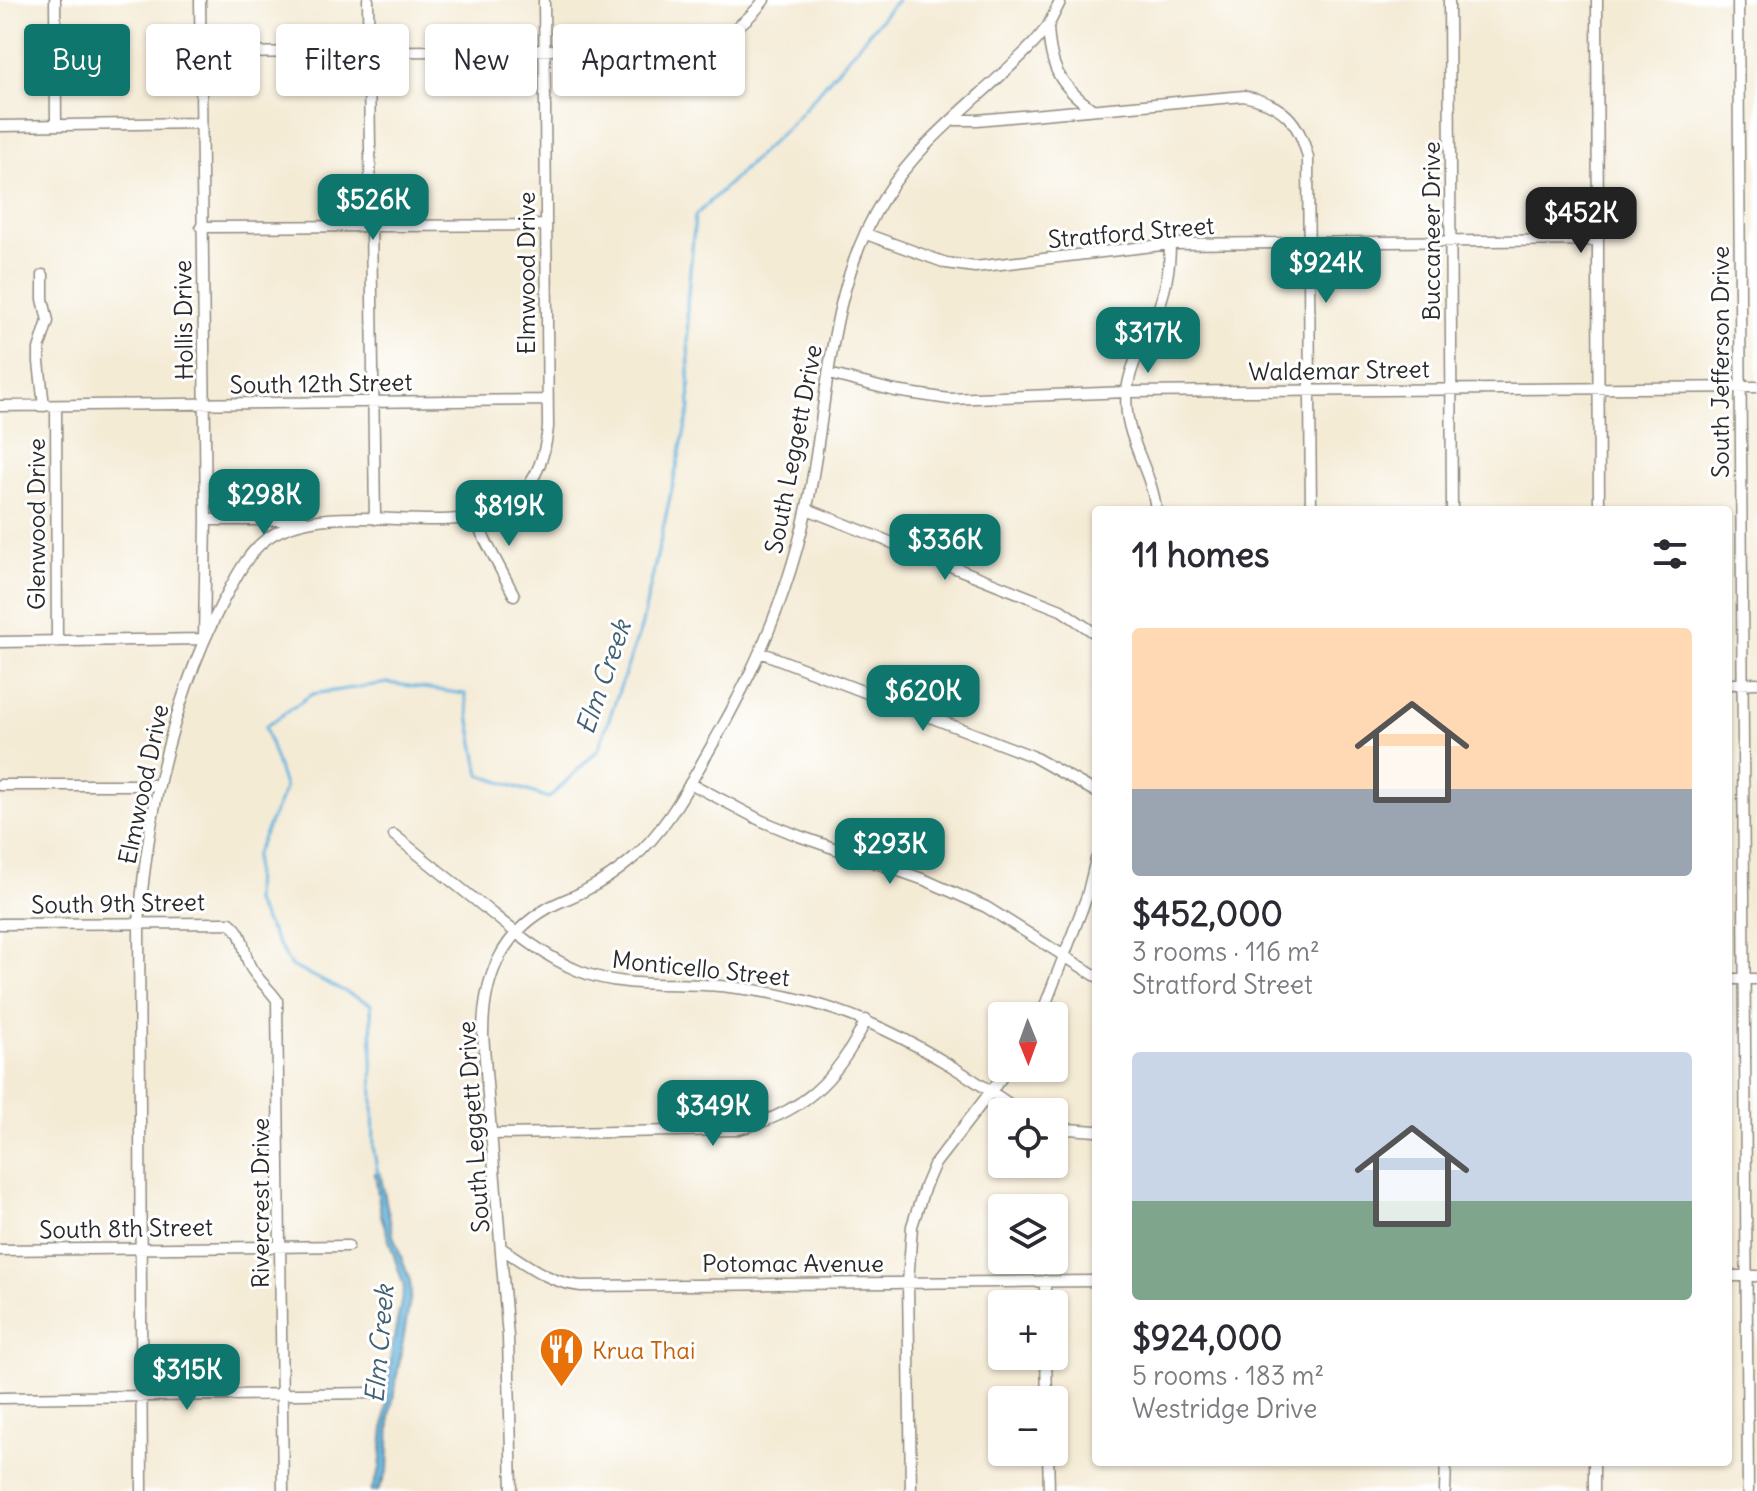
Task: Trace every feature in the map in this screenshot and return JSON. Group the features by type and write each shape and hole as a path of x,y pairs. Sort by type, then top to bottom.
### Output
{"street":[{"path":"55,0 56,125"},
{"name":"Hollis Drive","path":"200,0 200,24"},
{"path":"368,0 368,24"},
{"name":"Elmwood Drive","path":"142,1491 139,923 149,833 179,706 204,639 232,583 257,548 271,536 291,527 322,520 490,514 512,503 530,485 543,461 547,400 544,0"},
{"path":"409,52 684,49 707,45 742,23 764,0"},
{"name":"South Leggett Drive","path":"512,1491 511,1387 483,1035 487,985 502,951 527,922 548,908 587,890 632,859 654,837 740,698 792,567 807,509 843,296 866,234 883,199 921,149 1021,57 1048,26 1061,0"},
{"name":"Buccaneer Drive","path":"1449,0 1452,506"},
{"path":"1597,0 1599,506"},
{"name":"South Jefferson Drive","path":"1738,0 1743,979 1751,1276 1748,1491"},
{"path":"1048,26 1050,54 1060,80 1092,109"},
{"name":"Hollis Drive","path":"201,96 206,520 204,639"},
{"path":"370,96 375,519"},
{"path":"953,120 1244,96 1265,101 1288,117 1301,135 1308,158 1311,506"},
{"path":"0,126 201,123"},
{"path":"201,227 545,225"},
{"name":"Stratford Street","path":"866,234 946,263 975,267 1170,244 1597,240"},
{"path":"1155,506 1147,470 1129,427 1126,408 1135,361 1157,314 1170,262 1170,244"},
{"name":"Glenwood Drive","path":"43,275 41,285 48,321 39,349 39,362 50,406 57,642"},
{"name":"Waldemar Street","path":"829,374 928,398 1127,392 1757,387"},
{"name":"South 12th Street","path":"0,406 547,400"},
{"path":"807,509 1061,610 1092,631"},
{"path":"473,517 514,595"},
{"path":"206,520 322,520"},
{"path":"0,642 204,639"},
{"path":"760,652 1032,756 1092,790"},
{"path":"1732,684 1757,683"},
{"path":"690,783 762,821 925,880 986,907 1092,974"},
{"path":"0,785 158,785"},
{"name":"Monticello Street","path":"394,835 558,962 612,981 730,987 808,1000 866,1020 913,1042 1001,1098"},
{"path":"1047,1002 1092,875"},
{"name":"South 9th Street","path":"0,924 223,922 235,927"},
{"name":"Rivercrest Drive","path":"235,927 241,935 248,962 278,1005 283,1491"},
{"path":"1732,979 1757,979"},
{"path":"493,1134 735,1130 760,1124 803,1104 825,1083 853,1048 866,1020"},
{"path":"911,1491 908,1283 912,1226 925,1186 942,1152 999,1082"},
{"path":"1068,1129 1092,1131"},
{"name":"South 8th Street","path":"0,1250 348,1246"},
{"name":"Potomac Avenue","path":"501,1248 561,1284 581,1286 1092,1281"},
{"path":"1045,1281 1045,1290"},
{"path":"0,1398 374,1393"},
{"path":"1048,1466 1049,1491"},
{"path":"1445,1491 1446,1466"},
{"path":"1594,1466 1594,1491"}],"water":[{"path":"375,1173 380,1173 393,1235 410,1281 411,1294 390,1416 388,1470 378,1491 371,1491 380,1469 392,1348 404,1287 381,1215"}],"waterway":[{"name":"Elm Creek","path":"378,1174 374,1152 371,1004 291,966 254,902 255,855 285,789 265,727 312,694 388,683 465,694 480,775 549,798 598,750 641,628 690,407 687,304 695,216 794,121 897,0"}],"place":[{"name":"Krua Thai","path":"561,1389"}]}
